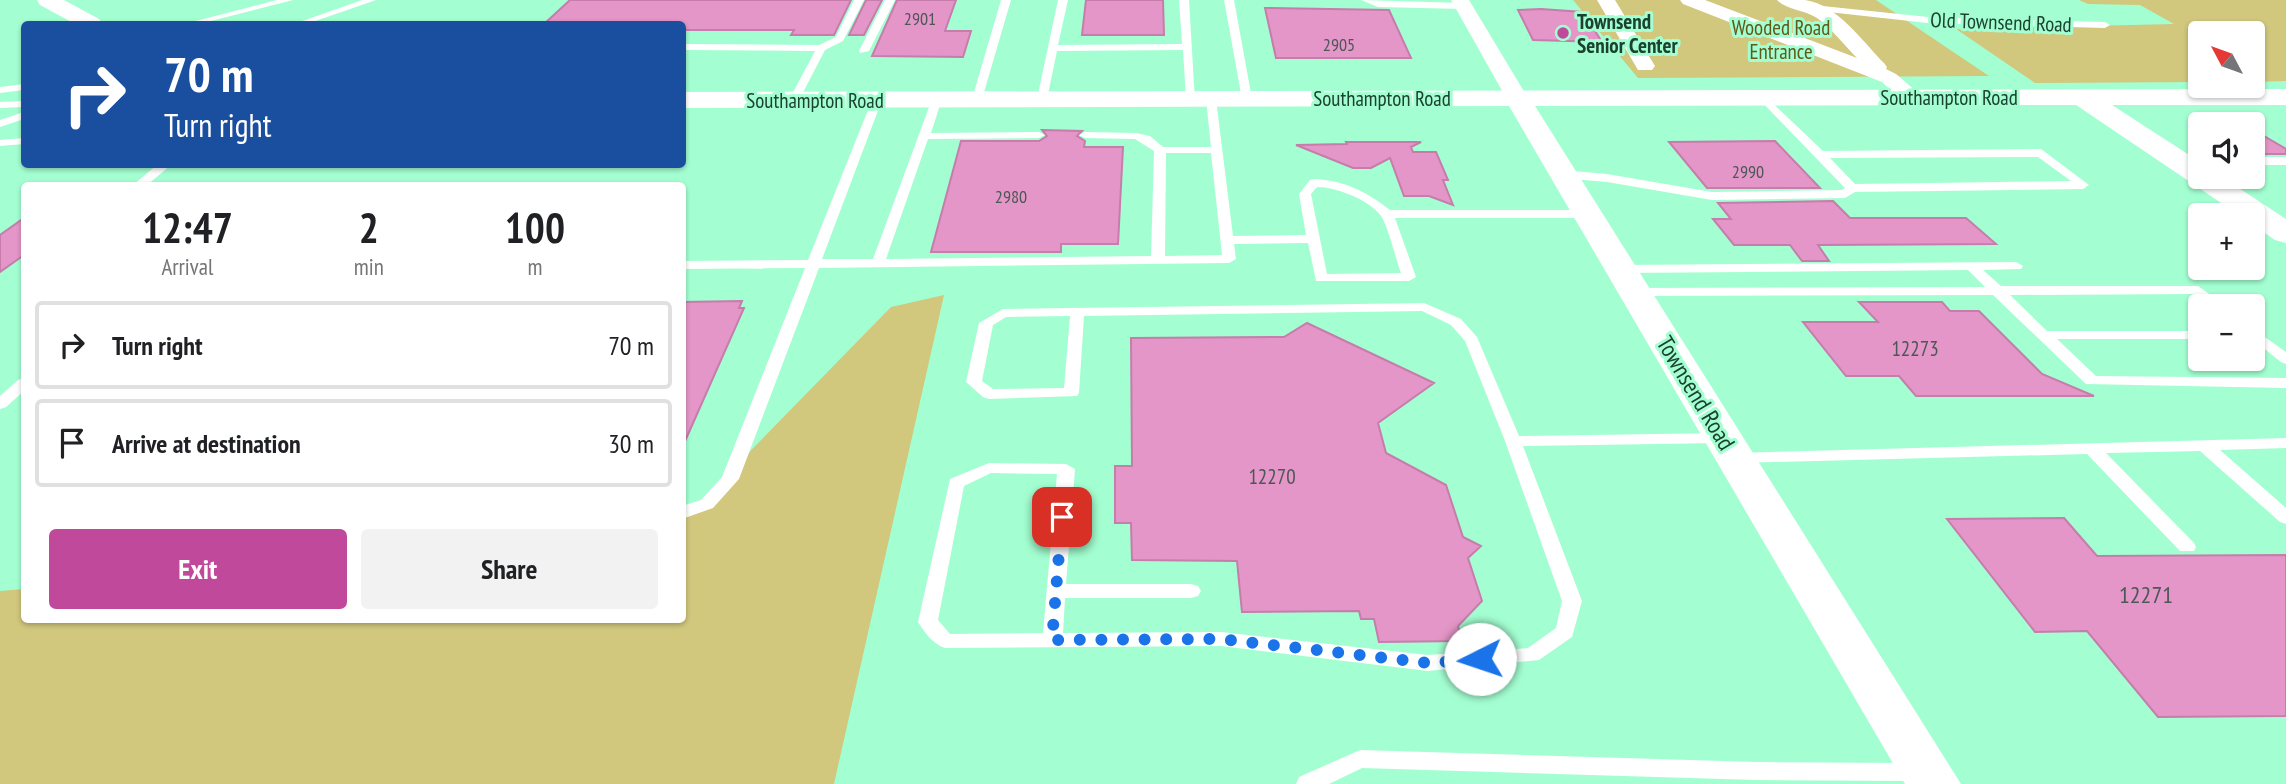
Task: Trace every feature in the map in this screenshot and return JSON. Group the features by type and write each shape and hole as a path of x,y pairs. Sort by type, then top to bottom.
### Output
{"street":[{"path":"48,0 86,21"},
{"path":"1606,0 1645,65"},
{"name":"Old Townsend Road","path":"1689,0 1889,78"},
{"name":"Old Townsend Road","path":"1786,0 1813,8 1825,15 1912,97"},
{"name":"Townsend Road","path":"1462,3 1930,778"},
{"name":"Southampton Road","path":"686,100 2286,96"},
{"path":"2081,97 2188,165"},
{"path":"2223,189 2286,233"}],"lane":[{"path":"200,21 288,0"},
{"path":"308,21 371,0"},
{"path":"686,47 821,48 840,39 859,0"},
{"path":"864,51 890,0"},
{"path":"978,99 1006,0"},
{"path":"1042,99 1063,0"},
{"path":"686,265 1229,259 1217,150 1187,47 1184,0"},
{"path":"1229,0 1247,99"},
{"path":"1366,0 1378,4 1462,3"},
{"path":"231,5 241,10"},
{"name":"Old Townsend Road","path":"1813,8 1928,20 2105,25"},
{"path":"1053,48 1187,47"},
{"path":"794,100 821,48"},
{"path":"0,90 21,87"},
{"path":"1764,98 1852,188"},
{"path":"878,263 937,99"},
{"path":"686,511 707,503 730,479 877,100"},
{"path":"0,105 21,104"},
{"path":"0,124 21,116"},
{"path":"924,136 1039,135"},
{"path":"1085,135 1140,137 1154,142 1160,150 1158,260"},
{"path":"0,143 21,141"},
{"path":"1160,150 1217,150"},
{"path":"1563,174 1607,178 1712,195 1844,194 1852,188 2083,185 2041,153 1820,155"},
{"path":"2265,162 2286,161"},
{"path":"143,182 161,168"},
{"path":"1328,182 1364,195 1387,214 1409,277 1321,278 1305,194 1314,183 1328,182"},
{"path":"1387,214 1587,214"},
{"path":"1226,240 1314,239"},
{"path":"1971,266 2092,381 2286,383"},
{"path":"1628,280 2016,266"},
{"path":"1628,280 1998,291 2198,290 2203,294"},
{"path":"1052,640 1066,468 989,468 956,483 928,622 945,641 1221,639 1428,663 1532,655 1565,632 1572,601 1513,441 1472,340 1456,322 1424,307 1003,313 986,323 974,382 989,394 1071,393 1077,313"},
{"path":"2043,335 2188,334"},
{"path":"2265,343 2286,359"},
{"path":"0,404 21,386"},
{"path":"1513,441 1729,448 2091,448 2286,443"},
{"path":"2204,445 2286,518"},
{"path":"2091,448 2187,547"},
{"path":"1056,591 1191,590"},
{"path":"1307,784 1360,759 1759,778 1930,778"}],"green space":[{"name":"Wooded Road Entrance","path":"1573,0 1876,0 1989,76 1638,78"},
{"path":"2079,0 2286,0 2286,81 2265,82 2265,21 2188,21 2188,82 2035,83 1956,29 2174,24 2140,5 2088,4"},
{"path":"944,295 834,784 0,784 0,591 21,589 21,623 686,623 686,517 891,307"}],"building":[{"path":"570,0 851,0 834,35 791,35 794,30 686,30 686,21 547,21"},
{"path":"866,0 882,0 864,35 849,35"},
{"path":"897,0 956,0 945,31 971,31 963,57 872,56"},
{"path":"1086,0 1163,0 1164,35 1082,35"},
{"path":"1265,8 1389,10 1411,58 1276,58"},
{"name":"Townsend Senior Center","path":"1518,10 1583,12 1602,42 1533,40"},
{"path":"1042,130 1082,131 1077,136 1085,141 1084,147 1123,147 1118,244 1061,244 1061,252 931,252 961,141 1039,141 1047,136"},
{"path":"2265,137 2286,149 2286,154 2265,154"},
{"path":"1775,141 1820,188 1707,188 1669,142"},
{"path":"1346,142 1421,142 1411,147 1413,152 1436,152 1448,180 1443,180 1453,205 1429,196 1404,196 1390,158 1371,168 1353,168 1296,145 1347,144"},
{"path":"1833,201 1850,218 1966,218 1996,244 1818,245 1829,261 1802,261 1790,245 1734,245 1713,219 1731,219 1718,203"},
{"path":"21,220 21,257 0,272 0,235"},
{"path":"742,301 739,308 744,308 686,439 686,302"},
{"path":"1859,302 1942,302 1950,311 1979,311 2042,374 2094,396 1916,396 1899,376 1846,376 1803,322 1878,322"},
{"path":"1307,323 1434,383 1378,423 1386,453 1446,485 1463,537 1481,546 1468,558 1482,601 1458,626 1462,641 1379,642 1374,619 1361,619 1359,611 1242,612 1237,561 1132,560 1131,523 1115,523 1115,466 1132,466 1131,338 1284,337"},
{"path":"2064,518 2097,556 2286,555 2286,716 2158,717 2087,631 2035,632 1947,519"}],"place":[{"name":"Townsend Senior Center","path":"1563,33"}],"route":[{"path":"1062,517 1052,640 1221,639 1428,663 1480,659"}]}
